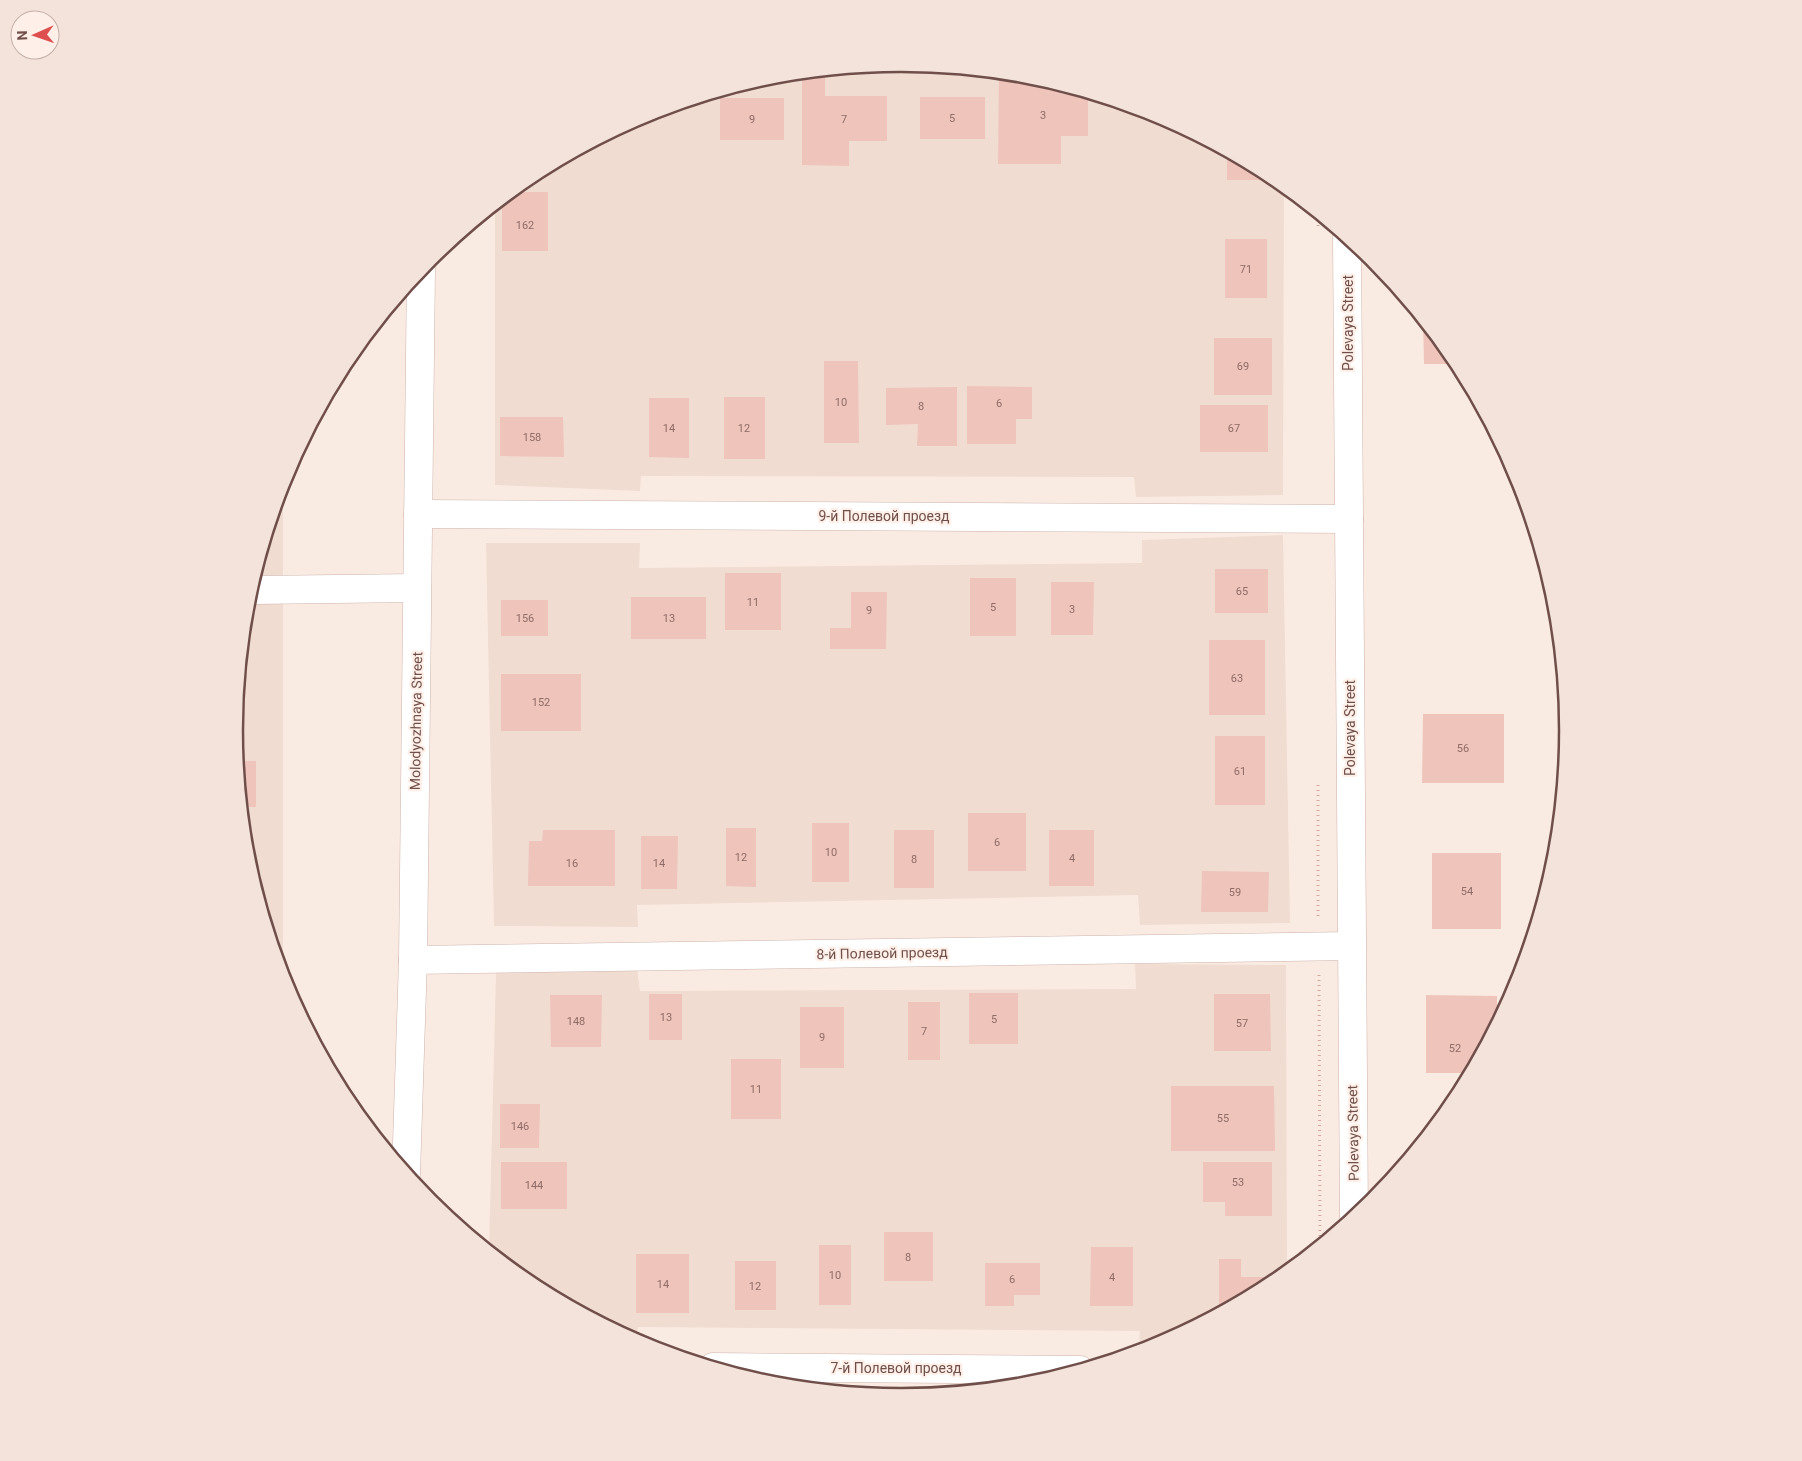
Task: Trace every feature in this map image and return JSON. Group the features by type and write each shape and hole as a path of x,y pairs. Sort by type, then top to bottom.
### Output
{"street":[{"name":"Polevaya Street","path":"1347,247 1354,1207"},
{"name":"Molodyozhnaya Street","path":"406,1164 413,960 421,281"},
{"name":"9-й Полевой проезд","path":"418,514 1349,519"},
{"path":"259,590 417,588"},
{"name":"8-й Полевой проезд","path":"413,960 1351,946"},
{"name":"7-й Полевой проезд","path":"736,1367 1055,1370"}],"shaded area":[{"path":"901,72 987,78 1029,85 1113,107 1192,140 1267,183 1284,195 1283,495 1136,497 1134,477 641,476 640,491 495,485 495,212 535,183 610,140 689,107 773,85 815,78"},
{"path":"283,506 283,955 265,901 256,859 244,774 243,730 244,687 256,602 265,560"},
{"path":"1283,535 1290,923 1140,925 1138,895 637,905 638,927 494,926 486,543 640,543 639,568 1142,563 1142,540"},
{"path":"1135,964 1286,965 1287,1264 1267,1278 1192,1321 1139,1343 1140,1331 638,1327 637,1333 610,1321 535,1278 489,1244 496,973 637,969 640,991 1136,989"}],"building":[{"path":"825,77 825,96 887,96 887,141 849,141 849,166 802,165 802,80"},
{"path":"999,80 1029,85 1088,100 1088,136 1061,136 1061,164 998,164"},
{"path":"920,97 985,97 985,139 920,139"},
{"path":"720,98 784,98 784,140 720,140"},
{"path":"1227,159 1262,180 1227,180"},
{"path":"522,192 548,192 548,251 502,251 502,207"},
{"path":"1225,239 1267,239 1267,298 1225,298"},
{"path":"1423,330 1447,364 1424,364"},
{"path":"1214,338 1272,338 1272,395 1214,395"},
{"path":"824,361 858,361 859,443 824,443"},
{"path":"967,386 1032,387 1032,419 1016,419 1016,444 967,444"},
{"path":"957,387 957,446 917,446 918,424 886,425 886,388"},
{"path":"724,397 765,397 765,459 724,459"},
{"path":"649,398 689,398 689,458 649,457"},
{"path":"1200,405 1268,405 1268,452 1200,452"},
{"path":"500,417 563,417 564,457 500,456"},
{"path":"1215,569 1268,569 1268,613 1215,613"},
{"path":"725,573 781,573 781,630 725,630"},
{"path":"970,578 1016,578 1016,636 970,636"},
{"path":"1051,582 1094,582 1093,635 1051,635"},
{"path":"851,592 887,592 886,649 830,649 830,628 851,628"},
{"path":"631,597 706,597 706,639 631,639"},
{"path":"501,600 548,600 548,636 501,636"},
{"path":"1209,640 1265,640 1265,715 1209,715"},
{"path":"501,674 581,674 581,731 501,731"},
{"path":"1423,714 1504,714 1504,783 1422,783"},
{"path":"1215,736 1265,736 1265,805 1215,805"},
{"path":"244,761 256,761 256,807 248,807"},
{"path":"968,813 1026,813 1026,871 968,871"},
{"path":"812,823 849,823 849,882 812,882"},
{"path":"726,828 756,828 756,887 726,886"},
{"path":"543,830 615,830 615,886 528,886 529,841 542,841"},
{"path":"894,830 934,830 934,888 894,888"},
{"path":"1049,830 1094,830 1094,886 1049,886"},
{"path":"641,836 678,836 677,889 641,889"},
{"path":"1432,853 1501,853 1501,929 1432,929"},
{"path":"1202,871 1269,872 1268,912 1201,912"},
{"path":"969,993 1018,993 1018,1044 969,1044"},
{"path":"649,994 682,994 682,1040 649,1040"},
{"path":"1214,994 1270,994 1271,1051 1214,1051"},
{"path":"550,995 602,995 601,1047 551,1047"},
{"path":"1426,995 1497,996 1497,1009 1463,1073 1426,1073"},
{"path":"908,1002 940,1002 940,1060 908,1060"},
{"path":"800,1007 844,1007 844,1068 800,1068"},
{"path":"731,1059 781,1059 781,1119 731,1119"},
{"path":"1171,1086 1274,1086 1275,1151 1171,1151"},
{"path":"500,1104 540,1104 539,1148 500,1148"},
{"path":"501,1162 567,1162 567,1209 501,1209"},
{"path":"1203,1162 1272,1162 1272,1216 1225,1216 1225,1202 1203,1202"},
{"path":"884,1232 933,1232 933,1281 884,1281"},
{"path":"819,1245 851,1245 851,1305 819,1305"},
{"path":"1091,1247 1133,1247 1133,1306 1090,1306"},
{"path":"636,1254 689,1254 689,1313 636,1313"},
{"path":"1219,1259 1241,1259 1241,1277 1268,1277 1230,1300 1219,1306"},
{"path":"735,1261 776,1261 776,1310 735,1310"},
{"path":"985,1263 1040,1263 1040,1295 1014,1295 1014,1306 985,1306"}]}
